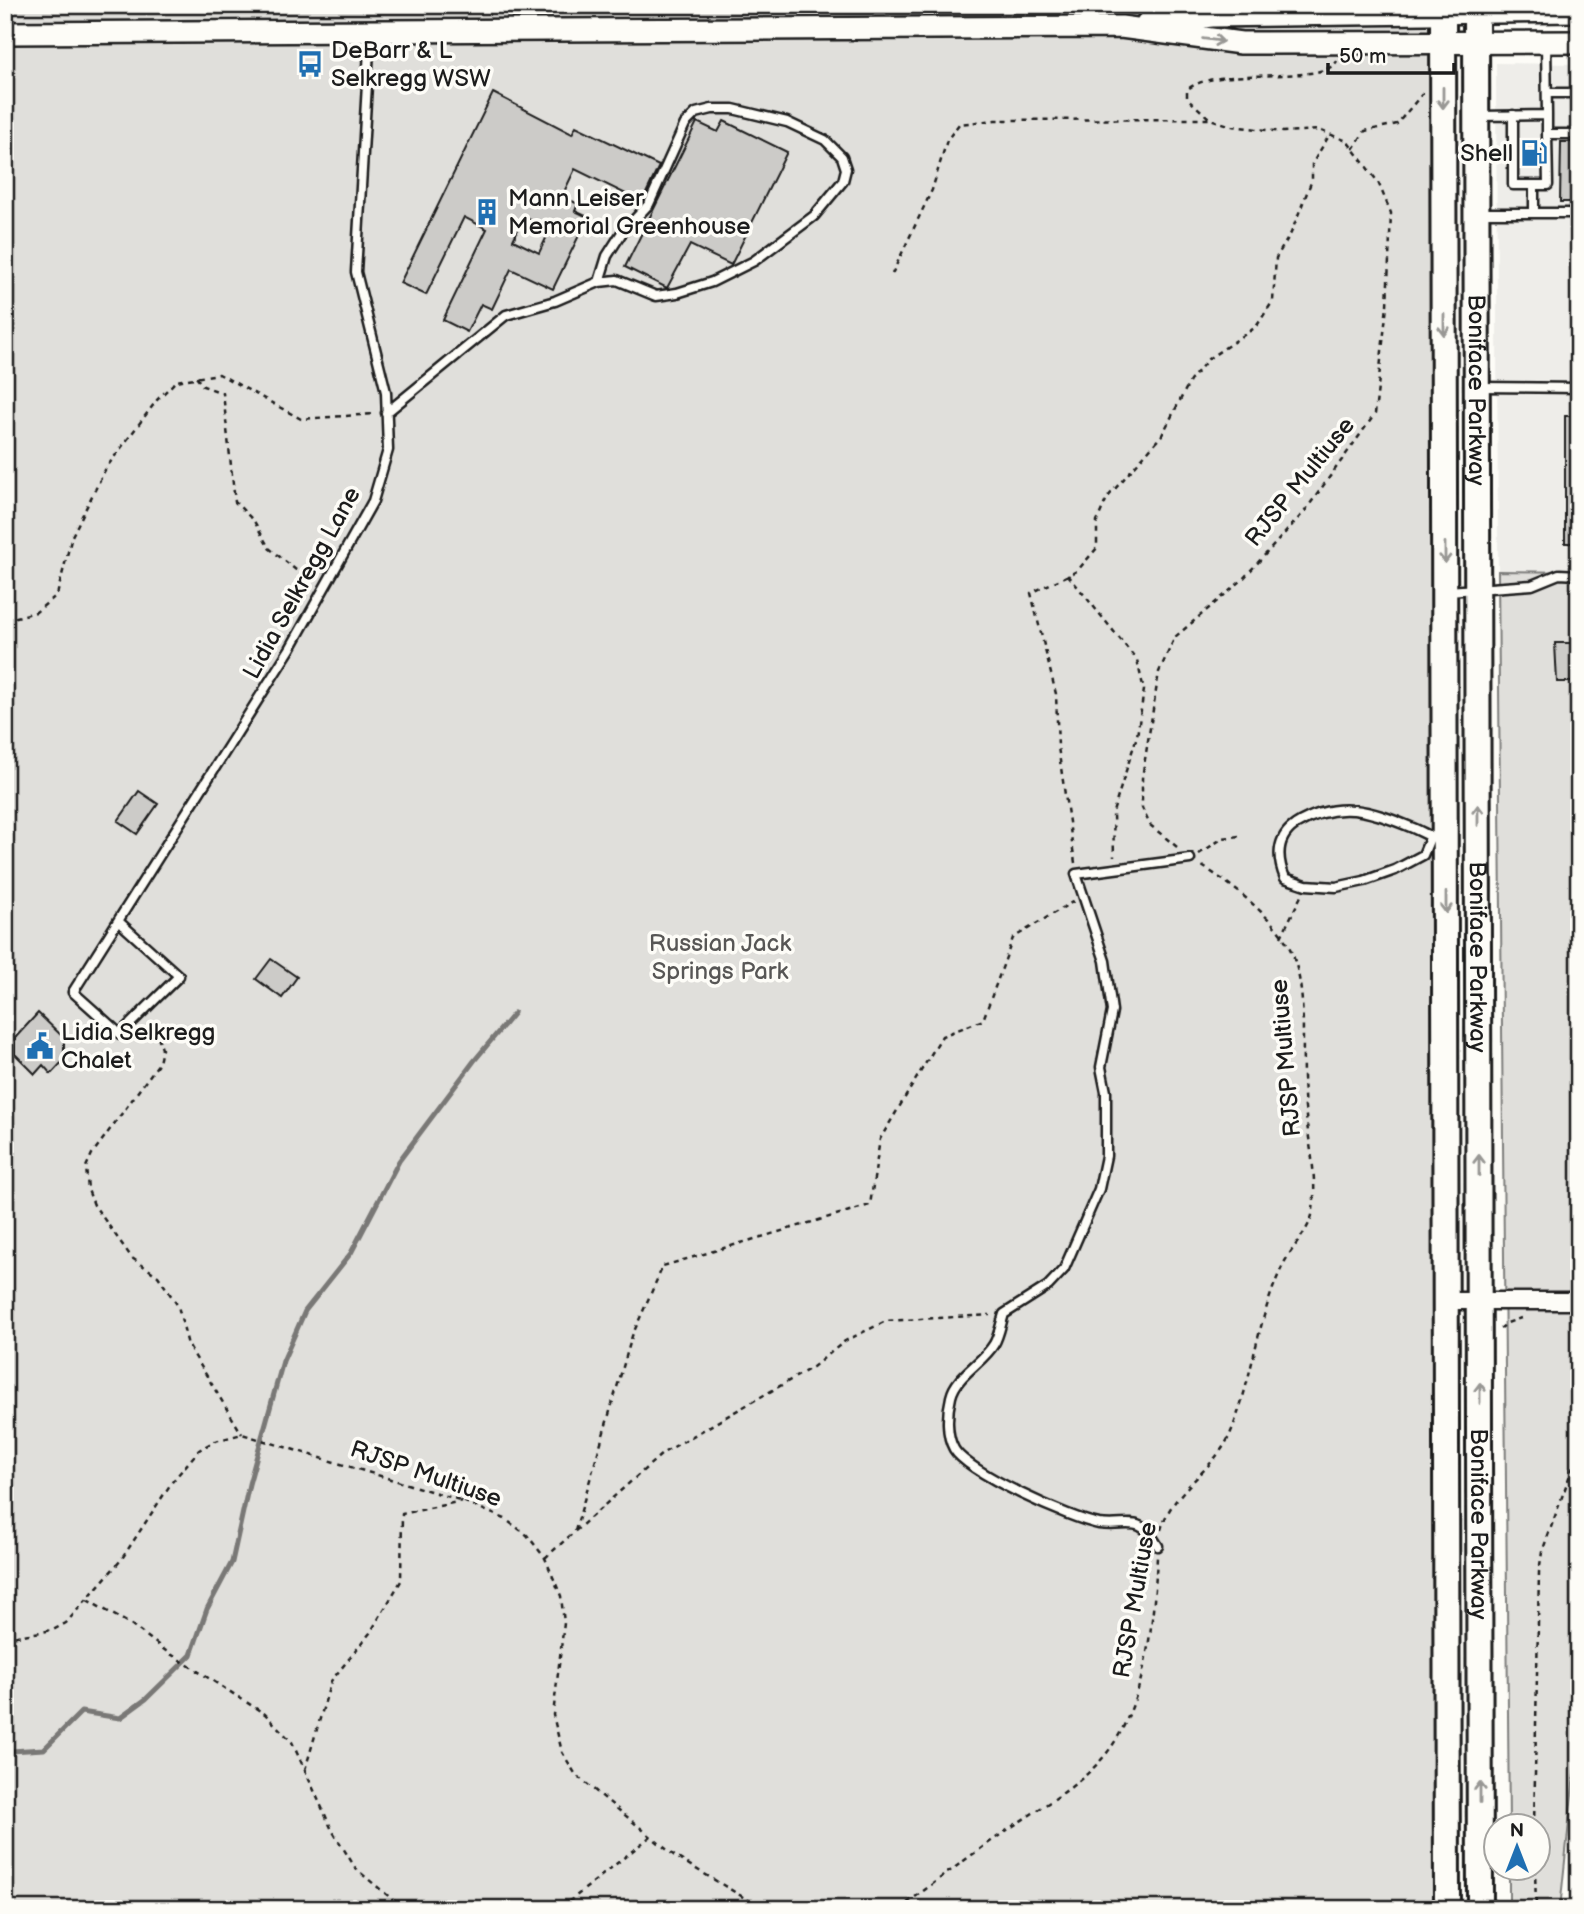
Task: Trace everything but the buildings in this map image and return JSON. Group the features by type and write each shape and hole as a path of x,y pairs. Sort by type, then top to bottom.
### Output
{"main road":[{"path":"5,33 1121,27 1192,17 1443,8 1579,11"},
{"name":"Boniface Parkway","path":"1443,8 1445,591 1438,838 1447,1301 1447,1909"},
{"name":"Boniface Parkway","path":"1476,8 1480,1909"},
{"path":"1121,27 1241,43 1579,42"}],"street":[{"path":"1447,1301 1579,1301"}],"lane":[{"name":"Lidia Selkregg Lane","path":"118,921 180,976 120,1034 73,992 290,649 373,501 388,450 386,392 356,272 370,30"},
{"path":"1513,116 1513,185 1548,185 1546,42"},
{"path":"1546,93 1579,93"},
{"path":"386,413 506,315 555,301 599,282 618,280 656,296 712,282 754,261 814,216 843,181 846,169 842,157 825,140 787,122 733,109 712,109 696,113 685,124 649,204 621,234 607,256 599,282"},
{"path":"1476,116 1547,115"},
{"path":"1547,134 1579,134"},
{"path":"1534,185 1534,213"},
{"path":"1476,213 1579,213"},
{"path":"1477,387 1579,388"},
{"path":"1445,591 1532,586 1559,575 1579,575"},
{"path":"1330,809 1369,813 1438,838 1423,855 1395,870 1336,887 1306,885 1285,878 1279,863 1279,845 1288,830 1330,809"},
{"path":"1158,1546 1150,1532 1134,1522 1101,1524 1063,1513 968,1464 954,1450 948,1431 951,1397 956,1385 995,1344 1004,1314 1048,1286 1064,1269 1099,1189 1105,1156 1106,1092 1101,1067 1111,1011 1105,961 1076,874 1190,859"}],"path":[{"path":"1210,119 1187,98 1187,90 1194,83 1216,78 1305,73 1331,68 1337,63 1338,56"},
{"path":"1353,149 1365,131 1397,124 1428,86"},
{"name":"RJSP Multiuse","path":"892,274 932,190 947,140 959,124 995,120 1210,119 1232,126 1283,132 1319,130 1347,141 1378,182 1391,213 1387,306 1376,414 1306,511 1241,581 1175,637 1159,672 1142,778 1142,807 1150,825 1190,859 1227,881 1282,937 1292,952 1300,992 1304,1097 1315,1167 1313,1213 1283,1264 1269,1299 1231,1433 1216,1460 1183,1492 1164,1520 1158,1546 1155,1605 1136,1694 1119,1735 1077,1785 1004,1831 899,1909"},
{"path":"1076,874 1058,747 1056,694 1031,593 1077,571 1097,548 1097,521 1107,498 1162,435 1199,369 1208,359 1256,327 1273,301 1276,258 1291,233 1312,180 1312,164 1330,134"},
{"path":"5,620 36,612 57,594 72,536 106,468 157,400 176,381 219,374 301,419 386,413"},
{"path":"196,377 203,386 223,393 235,502 254,521 269,548 296,570 311,576"},
{"path":"1068,575 1137,660 1144,690 1137,736 1113,812 1115,847 1112,871"},
{"path":"1190,859 1223,838 1240,835"},
{"path":"1282,937 1306,885"},
{"path":"575,1531 632,1336 663,1266 870,1205 880,1139 942,1036 983,1020 1013,938 1083,895"},
{"path":"5,1639 53,1630 66,1623 121,1560 172,1482 199,1451 215,1441 242,1434 188,1345 178,1306 158,1276 132,1258 94,1205 86,1178 86,1167 104,1134 159,1063 162,1049 158,1036"},
{"path":"545,1558 663,1453 813,1367 855,1336 886,1321 1004,1314"},
{"name":"RJSP Multiuse","path":"242,1434 284,1448 358,1466 464,1501 505,1519 527,1535 545,1558 561,1596 564,1623 553,1715 562,1752 576,1775 676,1857 753,1903 769,1909"},
{"path":"1534,1812 1539,1572 1542,1552 1579,1450"},
{"path":"305,1770 331,1681 370,1633 401,1581 402,1514 464,1501"},
{"path":"87,1600 132,1625 166,1651 265,1714 292,1742 332,1830 356,1869 404,1909"},
{"path":"550,1909 571,1900 651,1836"},
{"path":"1535,1882 1536,1909"}],"shaded area":[{"path":"1496,63 1579,64 1579,572 1498,571"}],"green space":[{"name":"Russian Jack Springs Park","path":"5,5 1436,5 1435,1909 5,1909"},
{"path":"1498,571 1579,572 1579,1726 1560,1909 1509,1909 1509,1882 1552,1882 1552,1812 1509,1812"}],"waterway":[{"path":"5,1747 11,1751 44,1749 81,1712 120,1718 146,1699 191,1655 207,1609 232,1562 249,1484 283,1361 305,1311 351,1253 399,1161 474,1061 514,1013"}],"place":[{"name":"DeBarr & L Selkregg WSW","path":"310,64"},
{"name":"Shell","path":"1534,153"},
{"name":"Mann Leiser Memorial Greenhouse","path":"487,212"},
{"name":"Lidia Selkregg Chalet","path":"40,1046"}]}
